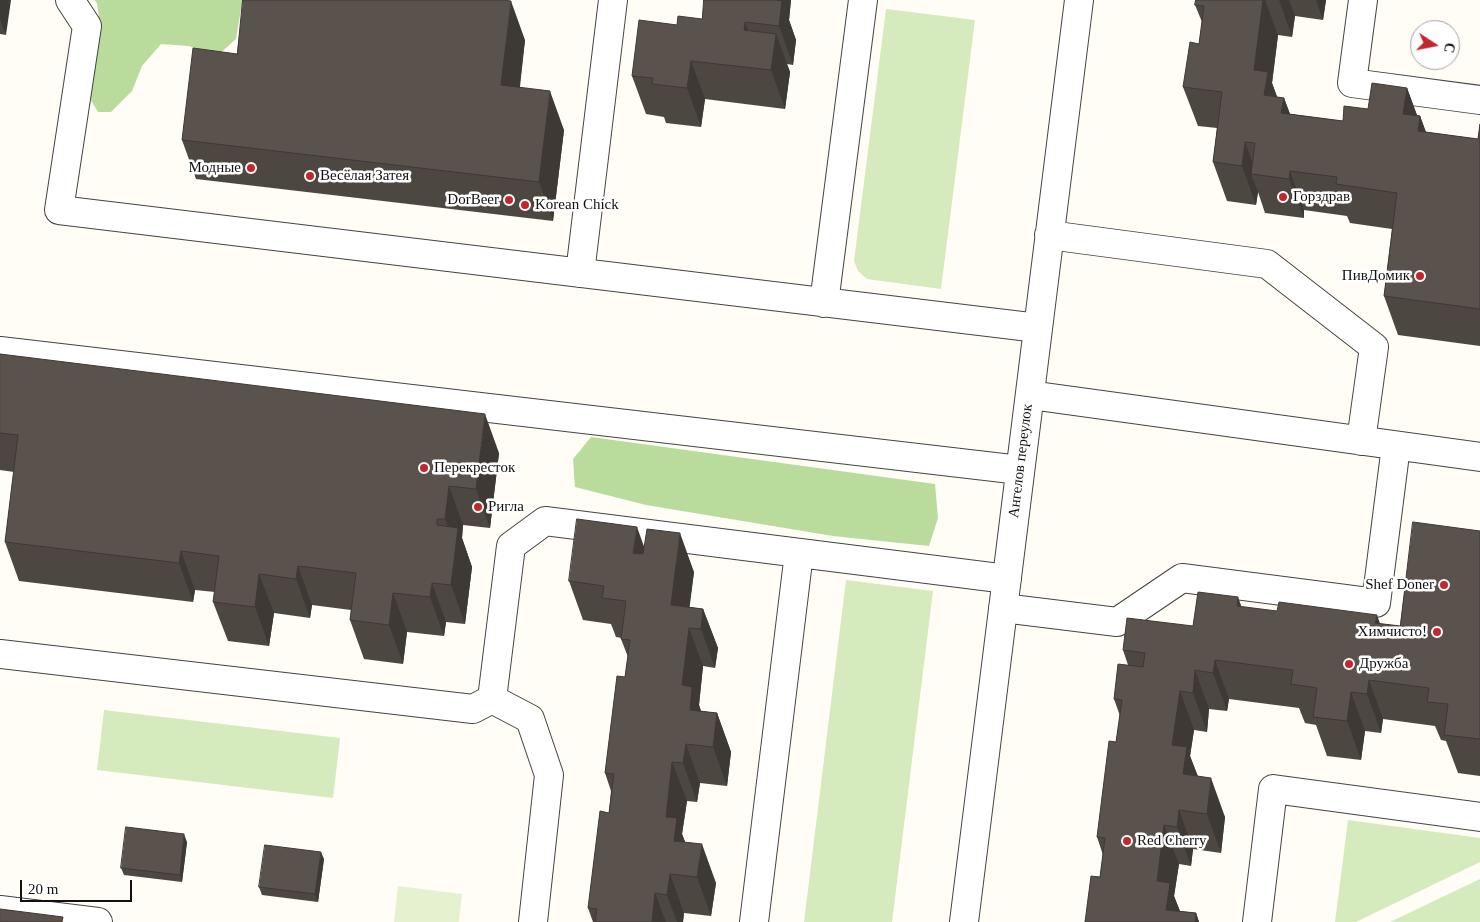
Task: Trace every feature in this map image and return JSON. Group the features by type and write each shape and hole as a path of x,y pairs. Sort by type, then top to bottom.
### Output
{"street":[{"path":"70,0 87,26 59,210 1038,328"},
{"path":"580,273 613,0"},
{"path":"824,303 863,0"},
{"name":"Ангелов переулок","path":"964,922 1079,0"},
{"path":"1363,0 1352,83 1480,100"},
{"path":"1049,235 1267,264 1374,347 1361,441"},
{"path":"0,351 1020,470"},
{"path":"1030,395 1480,458"},
{"path":"1003,608 1117,622 1182,578 1376,603 1396,446"},
{"path":"492,699 511,546 545,521 1007,579"},
{"path":"754,922 799,553"},
{"path":"0,654 473,709 492,699"},
{"path":"492,699 530,719 549,775 533,922"},
{"path":"1257,922 1273,789 1480,817"},
{"path":"0,910 98,922"}],"green space":[{"path":"94,0 246,0 241,9 236,39 216,57 189,46 161,44 142,66 132,91 111,112 98,112 89,97 100,25 97,3"},
{"path":"886,9 975,20 941,289 867,279 858,271 854,261"},
{"path":"591,437 935,484 938,518 929,546 833,536 646,505 575,487 573,459"},
{"path":"846,580 933,591 892,922 804,922"},
{"path":"104,710 340,738 333,798 97,770"},
{"path":"1348,820 1480,838 1480,862 1356,922 1335,922"},
{"path":"1480,879 1480,922 1390,922"},
{"path":"398,886 462,894 459,922 394,922"}],"building":[{"path":"243,0 511,1 501,85 550,91 539,182 182,140 193,48 237,54"},
{"path":"704,0 782,1 779,26 745,22 744,30 776,34 771,70 691,61 687,88 652,84 653,78 632,76 639,20 677,25 678,16 702,19"},
{"path":"1196,0 1263,0 1254,70 1268,72 1264,95 1284,98 1281,113 1343,121 1344,106 1368,109 1372,83 1407,88 1403,114 1420,116 1418,131 1478,139 1480,124 1480,309 1384,296 1397,193 1336,184 1337,177 1290,171 1289,179 1251,174 1255,143 1245,142 1242,166 1213,162 1222,92 1183,87 1190,42 1199,44 1204,6 1195,5"},
{"path":"0,354 485,414 476,489 449,486 445,519 437,519 437,525 458,528 451,585 432,583 430,597 393,593 389,625 350,620 356,573 298,566 296,579 259,574 255,607 213,602 219,556 181,551 179,563 5,542 18,435 0,433"},
{"path":"577,519 637,527 633,553 643,554 647,529 680,533 671,605 703,609 701,629 689,628 682,685 692,687 690,710 717,713 713,747 686,744 683,763 672,762 666,817 677,818 674,841 702,844 697,877 670,874 667,895 655,893 652,922 595,922 597,909 588,908 600,811 609,813 614,774 605,773 617,676 625,677 630,640 621,639 626,601 602,598 604,586 569,581"},
{"path":"1413,522 1480,531 1480,739 1444,735 1448,704 1427,702 1429,688 1369,680 1367,694 1351,692 1347,721 1313,717 1317,688 1291,684 1293,670 1215,660 1213,673 1195,670 1193,693 1180,691 1172,745 1187,747 1183,774 1211,778 1207,814 1179,810 1177,827 1164,825 1157,881 1170,883 1166,910 1196,913 1195,922 1085,922 1091,876 1100,877 1105,838 1097,837 1109,741 1116,742 1122,700 1114,699 1118,664 1143,667 1145,653 1123,650 1127,618 1193,626 1198,592 1238,597 1237,606 1277,611 1279,602 1377,615 1375,623 1400,626"},
{"path":"126,827 184,834 180,875 121,868"},
{"path":"265,845 321,852 315,894 259,887"},
{"path":"0,909 63,917 62,922 0,922"}],"place":[{"name":"Модные","path":"251,168"},
{"name":"Весёлая Затея","path":"310,176"},
{"name":"Горздрав","path":"1283,197"},
{"name":"DorBeer","path":"509,200"},
{"name":"Korean Chick","path":"525,205"},
{"name":"ПивДомик","path":"1420,276"},
{"name":"Перекресток","path":"424,468"},
{"name":"Ригла","path":"478,507"},
{"name":"Shef Doner","path":"1444,585"},
{"name":"Химчисто!","path":"1437,632"},
{"name":"Дружба","path":"1349,664"},
{"name":"Red Cherry","path":"1127,841"}]}
